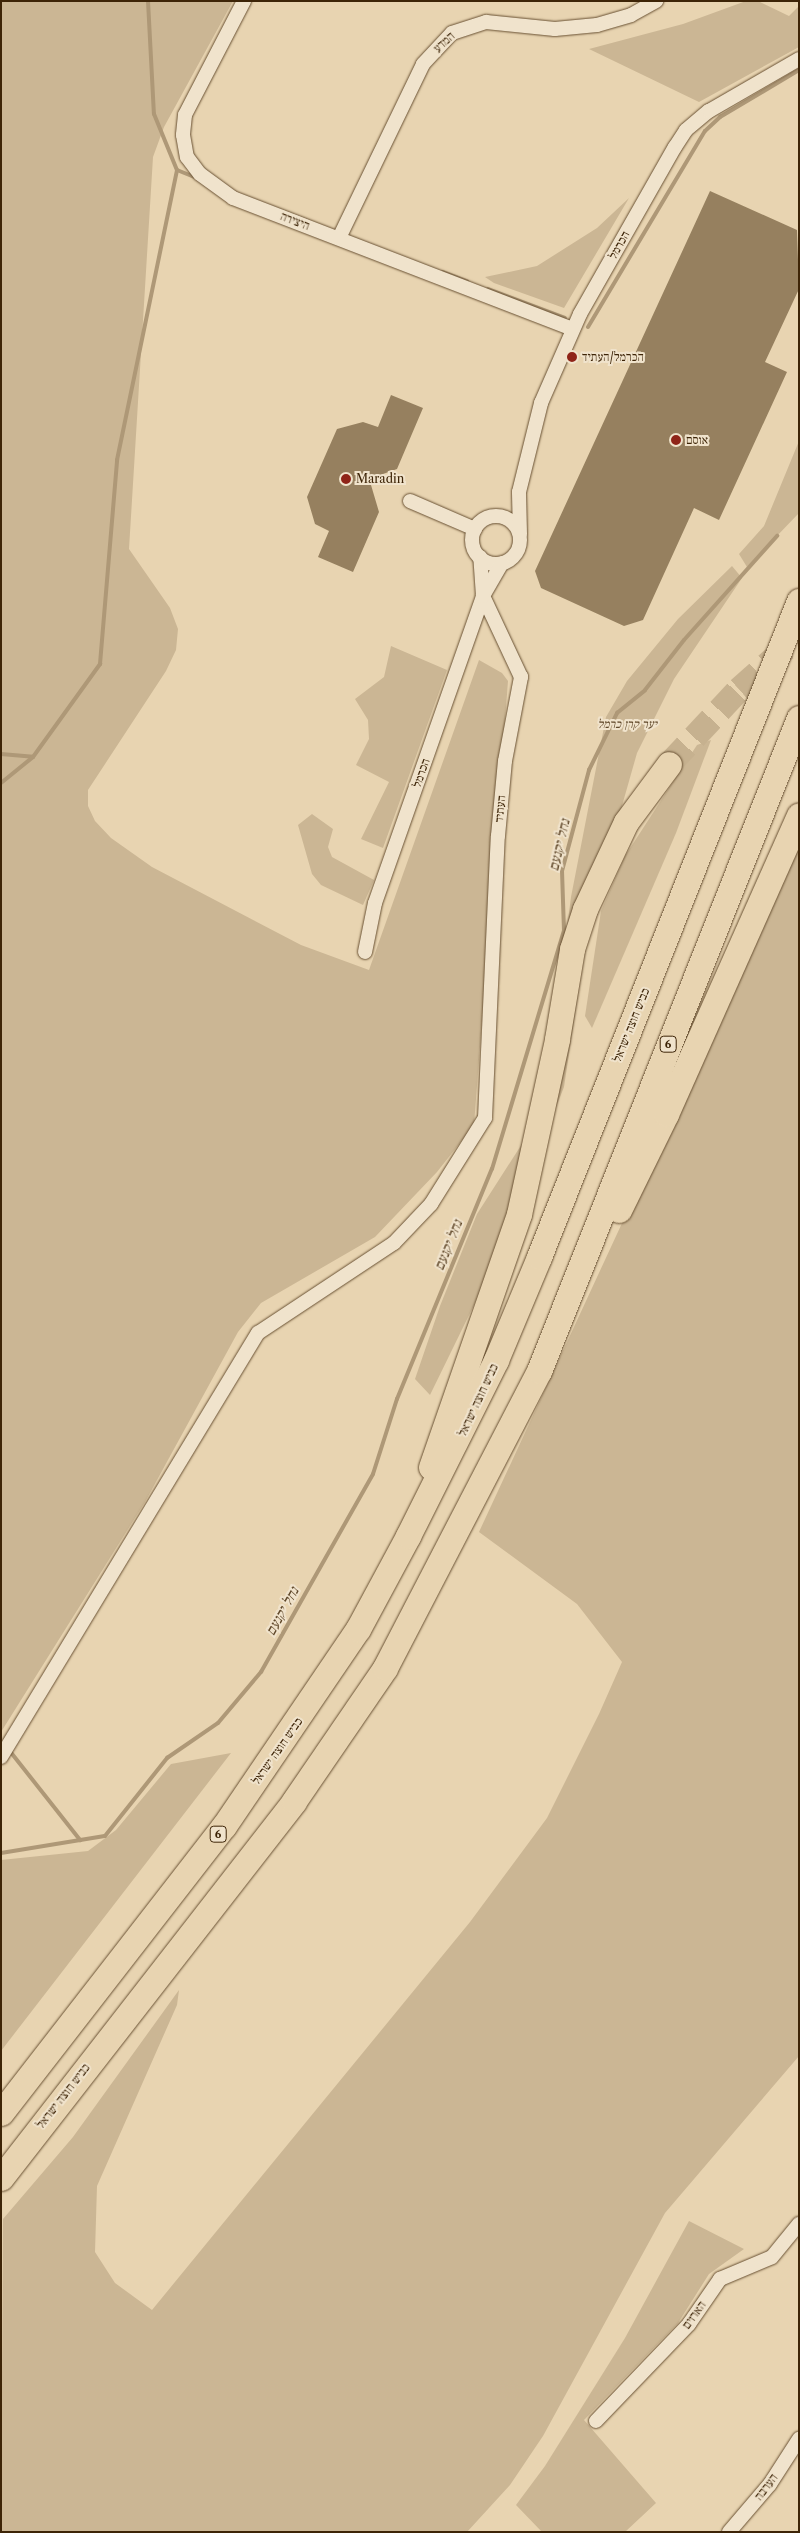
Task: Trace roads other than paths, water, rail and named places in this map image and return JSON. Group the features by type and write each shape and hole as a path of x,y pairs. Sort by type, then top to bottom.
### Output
{"highway":[{"name":"כביש חוצה ישראל","path":"1,2113 224,1826 358,1630 408,1536 462,1432 540,1258 799,602"},
{"name":"כביש חוצה ישראל","path":"1,2178 336,1741 385,1668 539,1371 799,718"},
{"path":"408,1536 519,1214 557,1039 572,949 584,909 626,822 669,764"},
{"path":"539,1371 666,1114 799,815"}],"street":[{"name":"היצירה","path":"244,1 185,115 183,134 187,156 213,186 233,198 573,329"},
{"name":"המדע","path":"339,238 423,64 452,33 486,22 554,29 597,25 632,15 656,1"},
{"name":"הכרמל","path":"520,534 519,492 541,403 573,329 686,130 709,111 799,58"},
{"name":"הכרמל","path":"496,516 519,492"},
{"path":"410,501 475,529"},
{"path":"496,516 511,521 520,534 516,554 502,563 480,557 472,542 475,529 496,516"},
{"name":"הכרמל","path":"480,557 482,596"},
{"name":"הכרמל","path":"365,952 375,903 482,596 502,563"},
{"name":"העתיד","path":"1,1757 258,1333 394,1243 445,1182 485,1118 498,836 505,761 521,677 482,596"},
{"name":"הארזים","path":"596,2421 689,2324 720,2279 772,2257 799,2224"},
{"name":"הערבה","path":"729,2532 770,2484 799,2439"}],"waterway":[{"path":"148,1 154,114 177,170 194,177"},
{"path":"588,327 705,131 720,117 799,70"},
{"path":"1,783 33,757 100,664 117,460 177,170"},
{"path":"443,272 467,281"},
{"path":"488,289 565,318"},
{"name":"נחל יקנעם","path":"1,1853 105,1836 167,1758 218,1723 261,1672 373,1474 397,1399 492,1169 564,931 562,871 589,770 617,713 645,690 684,640 777,536"},
{"path":"1,754 33,757"},
{"path":"9,1750 80,1840"}],"tunnel":[{"path":"669,764 739,689 799,636"}],"place":[{"name":"הכרמל/העתיד","path":"572,357"},
{"name":"אוסם","path":"676,440"},
{"name":"Maradin","path":"346,479"}],"park label":[{"name":"יער קרן כרמל","path":"627,724"}]}
